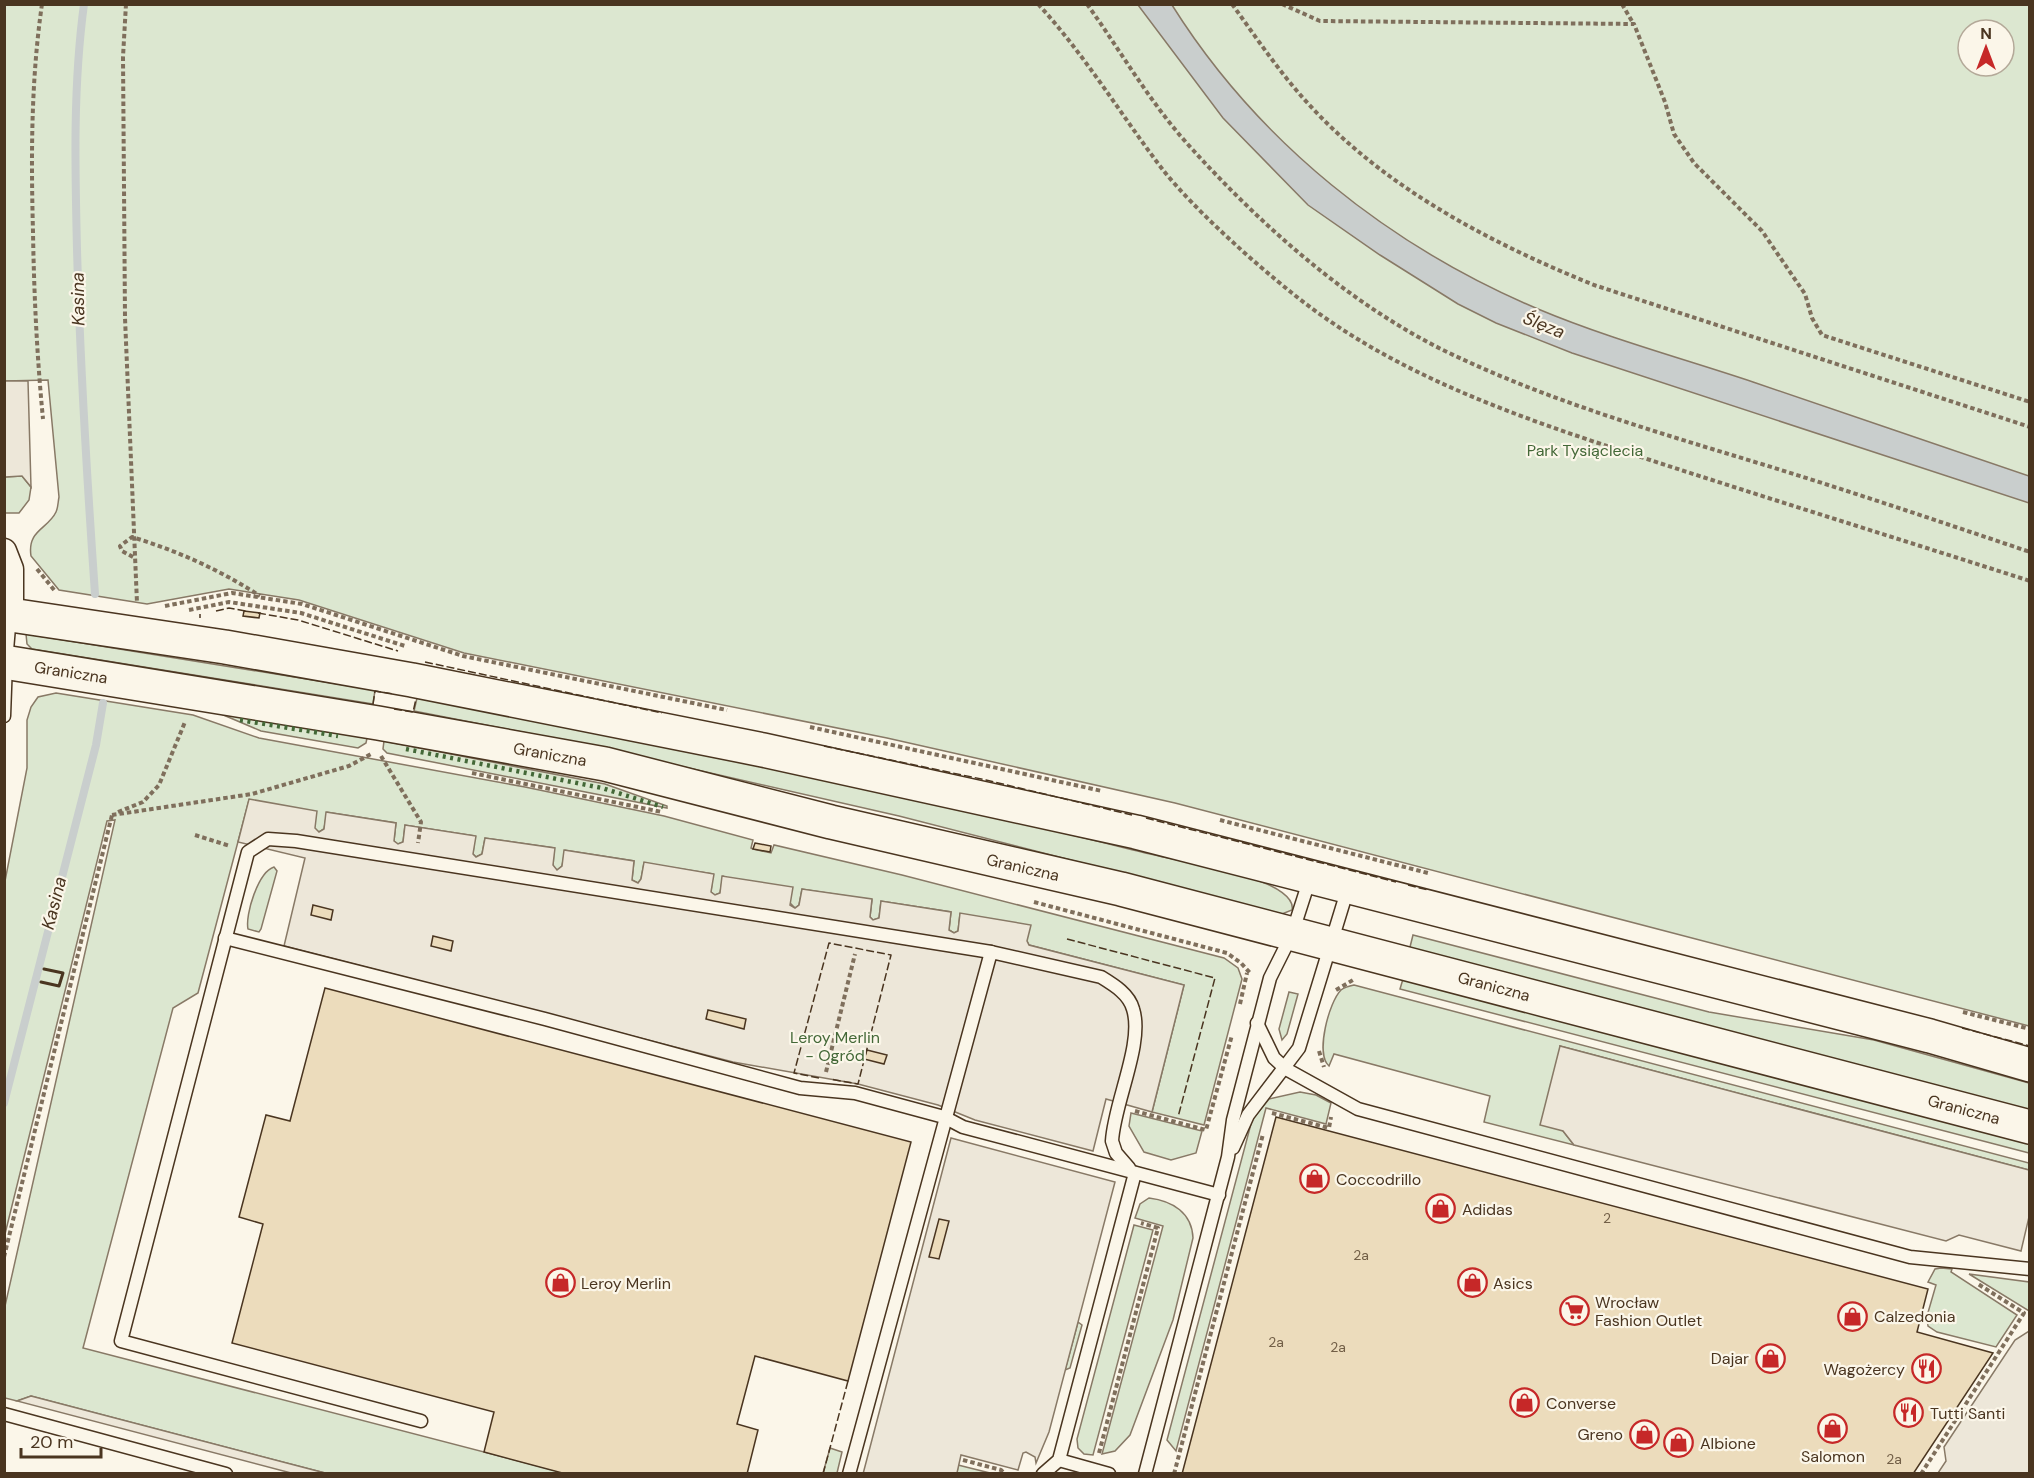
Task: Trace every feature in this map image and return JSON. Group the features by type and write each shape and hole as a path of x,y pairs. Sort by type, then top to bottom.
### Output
{"main road":[{"path":"8,614 412,680 764,750 1136,832 1930,1036 2030,1065"},
{"name":"Graniczna","path":"5,662 378,723 605,764 1292,934 2030,1127"}],"street":[{"path":"4,551 11,569 8,614"}],"lane":[{"path":"4,716 8,614"},
{"path":"422,1421 121,1341 248,852 268,839 991,951 1101,977 1122,992 1134,1010 1136,1034 1117,1106 1112,1141 1116,1153 1132,1171"},
{"path":"1145,1473 1219,1195 1228,1157 1233,1120 1257,1023 1270,978 1292,934 1311,878"},
{"path":"1228,1157 1248,1115 1286,1069 1303,1038 1348,887"},
{"path":"225,938 545,1019 800,1088 855,1093 944,1117 973,1130 1219,1195"},
{"path":"849,1473 991,951"},
{"path":"1257,1023 1274,1058 1286,1069 1358,1109 1779,1224 1910,1257 2030,1269"},
{"path":"1043,1473 1059,1460 1123,1219 1132,1171"},
{"path":"4,1414 226,1473"},
{"path":"1059,1460 1109,1473"}],"path":[{"path":"42,4 34,57 31,168 37,363 43,419"},
{"path":"126,4 123,57 124,306 132,537 139,634"},
{"path":"1038,4 1077,51 1165,172 1207,215 1293,294 1382,353 1483,401 1588,441 2030,581"},
{"path":"1087,4 1155,103 1192,149 1265,223 1325,273 1375,309 1441,349 1548,394 1674,438 1800,476 2030,552"},
{"path":"1232,4 1285,77 1355,149 1440,210 1490,239 1594,285 2030,427"},
{"path":"1282,4 1320,21 1634,24"},
{"path":"1622,4 1634,24 1661,92 1674,134 1694,163 1762,231 1805,294 1812,318 1822,334 2030,402"},
{"path":"132,537 120,546 122,551 134,557"},
{"path":"132,537 166,547 204,564 262,598"},
{"path":"36,567 52,589 61,594"},
{"path":"112,814 143,802 159,785 188,716"},
{"path":"361,753 392,758"},
{"path":"112,814 252,794 321,775 373,755"},
{"path":"381,756 422,822 416,861"},
{"path":"471,773 671,814"},
{"path":"4,1257 112,814"},
{"path":"195,835 248,852"},
{"path":"1026,900 1227,953 1242,963 1247,973 1239,1010"},
{"path":"822,1089 855,954"},
{"path":"1247,973 1270,978"},
{"path":"1318,990 1333,993 1354,980 1363,982"},
{"path":"1117,1106 1206,1130 1233,1032"},
{"path":"1269,1113 1329,1128 1340,1080 1330,1075 1322,1064 1319,1046"},
{"path":"1174,1473 1266,1124"},
{"path":"1098,1454 1158,1228 1123,1219"},
{"path":"1969,1278 2030,1316"},
{"path":"1921,1473 2024,1313"},
{"path":"963,1460 1005,1473"}],"green space":[{"name":"Park Tysiąclecia","path":"4,5 2029,5 2029,1026 1175,803 887,738 464,653 299,600 229,589 147,604 59,590 31,556 32,541 56,512 59,497 48,380 5,381"},
{"path":"22,476 31,487 29,500 19,513 5,513 4,477"},
{"path":"26,634 375,690 373,704 32,649 27,644"},
{"path":"56,693 193,715 259,738 525,787 664,816 753,840 751,848 753,849 771,853 774,845 902,875 1224,958 1238,968 1242,979 1204,1125 1152,1112 1184,985 1029,945 1027,941 960,914 958,931 954,933 949,930 951,912 881,901 879,918 873,920 870,917 872,900 802,889 799,905 795,908 790,903 723,876 720,893 715,895 711,892 713,874 644,863 638,883 632,880 634,861 565,850 562,866 557,870 553,868 554,848 485,838 482,854 476,857 473,854 475,836 405,825 403,842 398,844 394,841 396,823 327,812 324,829 319,832 249,800 198,993 173,1008 83,1348 565,1473 325,1473 31,1396 17,1401 5,1398 5,1306 115,820 107,821 5,1234 5,881 27,768 27,720 31,707 38,697"},
{"path":"417,698 866,788 1215,868 1272,886 1287,896 1292,910 1282,914 899,816 588,745 414,711"},
{"path":"214,711 367,738 366,743 358,748 261,731"},
{"path":"384,741 605,784 667,806 667,808 387,753 383,749"},
{"path":"274,867 277,871 261,929 259,932 248,929 251,905 258,885 268,871"},
{"path":"1413,935 1709,1012 1874,1040 2029,1083 2029,1112 1409,951"},
{"path":"1403,979 2029,1143 2029,1153 1400,989"},
{"path":"1354,985 2029,1163 2029,1170 1560,1046 1563,1131 1574,1145 1484,1122 1490,1096 1334,1054 1329,1066 1323,1051 1328,1016 1341,990"},
{"path":"1289,992 1298,994 1287,1034 1282,1040 1279,1029"},
{"path":"1300,1092 1316,1095 1331,1103 1326,1124 1266,1108 1176,1451 1167,1440 1252,1120 1269,1099"},
{"path":"1131,1113 1202,1131 1196,1153 1171,1160 1144,1152 1129,1126"},
{"path":"1149,1198 1166,1202 1180,1210 1189,1222 1193,1238 1173,1320 1130,1435 1115,1451 1102,1454 1163,1226 1135,1218 1140,1204"},
{"path":"1134,1225 1153,1230 1093,1455 1084,1454 1078,1448 1077,1439"},
{"path":"1935,1269 1952,1269 1951,1272 2017,1315 1996,1347 1937,1332 1928,1326 1927,1316 1936,1285 1928,1282"},
{"path":"1969,1274 2029,1282 2029,1311"},
{"path":"1078,1322 1082,1325 1070,1368 1065,1370"},
{"path":"830,1448 842,1452 837,1473 823,1473"},
{"path":"958,1465 990,1473 957,1473"}],"shaded area":[{"path":"4,381 28,381 31,487 22,476 5,477"},
{"path":"249,799 317,811 315,828 319,832 324,829 326,812 396,823 394,841 398,844 403,842 405,825 476,836 473,854 476,857 482,854 485,838 555,848 553,865 557,870 562,866 564,850 634,861 632,880 638,883 644,862 714,874 711,892 715,895 720,893 722,876 793,887 790,905 795,908 799,905 802,889 872,899 870,917 873,920 879,918 881,901 951,912 949,930 954,933 958,931 960,913 1031,925 1027,941 1029,945 1184,985 1152,1112 1106,1099 1093,1151 975,1120 938,1105 858,1084 733,1062 284,946 305,858 238,842"},
{"path":"1560,1046 2029,1170 2029,1217 2021,1251 1959,1235 1946,1241 1574,1145 1563,1131 1540,1125"},
{"path":"951,1138 1115,1182 1049,1432 1036,1463 1035,1457 1026,1452 1023,1453 1018,1470 961,1455 957,1473 863,1474"},
{"path":"2029,1331 2029,1473 1938,1473 1946,1461 1944,1447 2015,1340"},
{"path":"31,1396 325,1473 291,1473 17,1401"}],"water":[{"name":"Ślęza","path":"1138,5 1172,5 1206,55 1286,145 1331,185 1379,221 1430,254 1538,309 1617,339 1753,382 2029,476 2029,503 1572,353 1496,323 1458,304 1380,255 1308,205 1223,118"}],"building":[{"path":"244,611 260,613 259,618 243,616"},
{"path":"755,843 771,846 770,852 753,849"},
{"path":"313,905 333,910 331,920 311,915"},
{"path":"433,936 453,941 451,951 431,946"},
{"name":"Leroy Merlin","path":"325,988 911,1142 848,1381 755,1356 737,1424 758,1430 747,1474 566,1474 484,1452 494,1412 232,1343 263,1224 239,1217 266,1115 290,1121"},
{"path":"708,1010 746,1019 744,1029 706,1019"},
{"path":"867,1050 887,1055 884,1064 864,1059"},
{"name":"Wrocław Fashion Outlet","path":"1276,1117 1928,1289 1917,1332 1993,1353 1913,1474 1182,1474"},
{"path":"939,1219 949,1221 939,1259 929,1257"}],"waterway":[{"name":"Kasina","path":"84,4 76,96 76,188 82,378 95,594"},
{"name":"Kasina","path":"4,1103 96,745 103,703"}],"hedge":[{"path":"240,720 338,736"},
{"path":"406,749 602,788 663,807"}],"fence":[{"path":"216,611 229,608 246,611"},
{"path":"258,613 298,620 398,651"},
{"path":"425,662 662,713"},
{"path":"373,704 375,691 394,694"},
{"path":"394,709 413,712 416,699"},
{"path":"824,746 986,780 1132,815"},
{"path":"1146,818 1396,882"},
{"path":"1408,885 1428,890"},
{"path":"1067,939 1215,978 1178,1117"},
{"path":"819,1078 794,1073 829,943 891,955 858,1084 830,1079"},
{"path":"1962,1028 2030,1046"},
{"path":"823,1474 848,1381"}],"wall":[{"path":"41,982 59,986 63,973 44,969"}],"place":[{"name":"Coccodrillo","path":"1315,1179"},
{"name":"Adidas","path":"1441,1209"},
{"name":"Leroy Merlin","path":"560,1283"},
{"name":"Asics","path":"1472,1283"},
{"name":"Wrocław Fashion Outlet","path":"1574,1311"},
{"name":"Calzedonia","path":"1853,1316"},
{"name":"Dajar","path":"1770,1358"},
{"name":"Wagożercy","path":"1926,1369"},
{"name":"Converse","path":"1525,1403"},
{"name":"Tutti Santi","path":"1909,1413"},
{"name":"Salomon","path":"1833,1428"},
{"name":"Greno","path":"1644,1434"},
{"name":"Albione","path":"1679,1443"}],"park label":[{"name":"Leroy Merlin - Ogród","path":"835,1046"}]}
